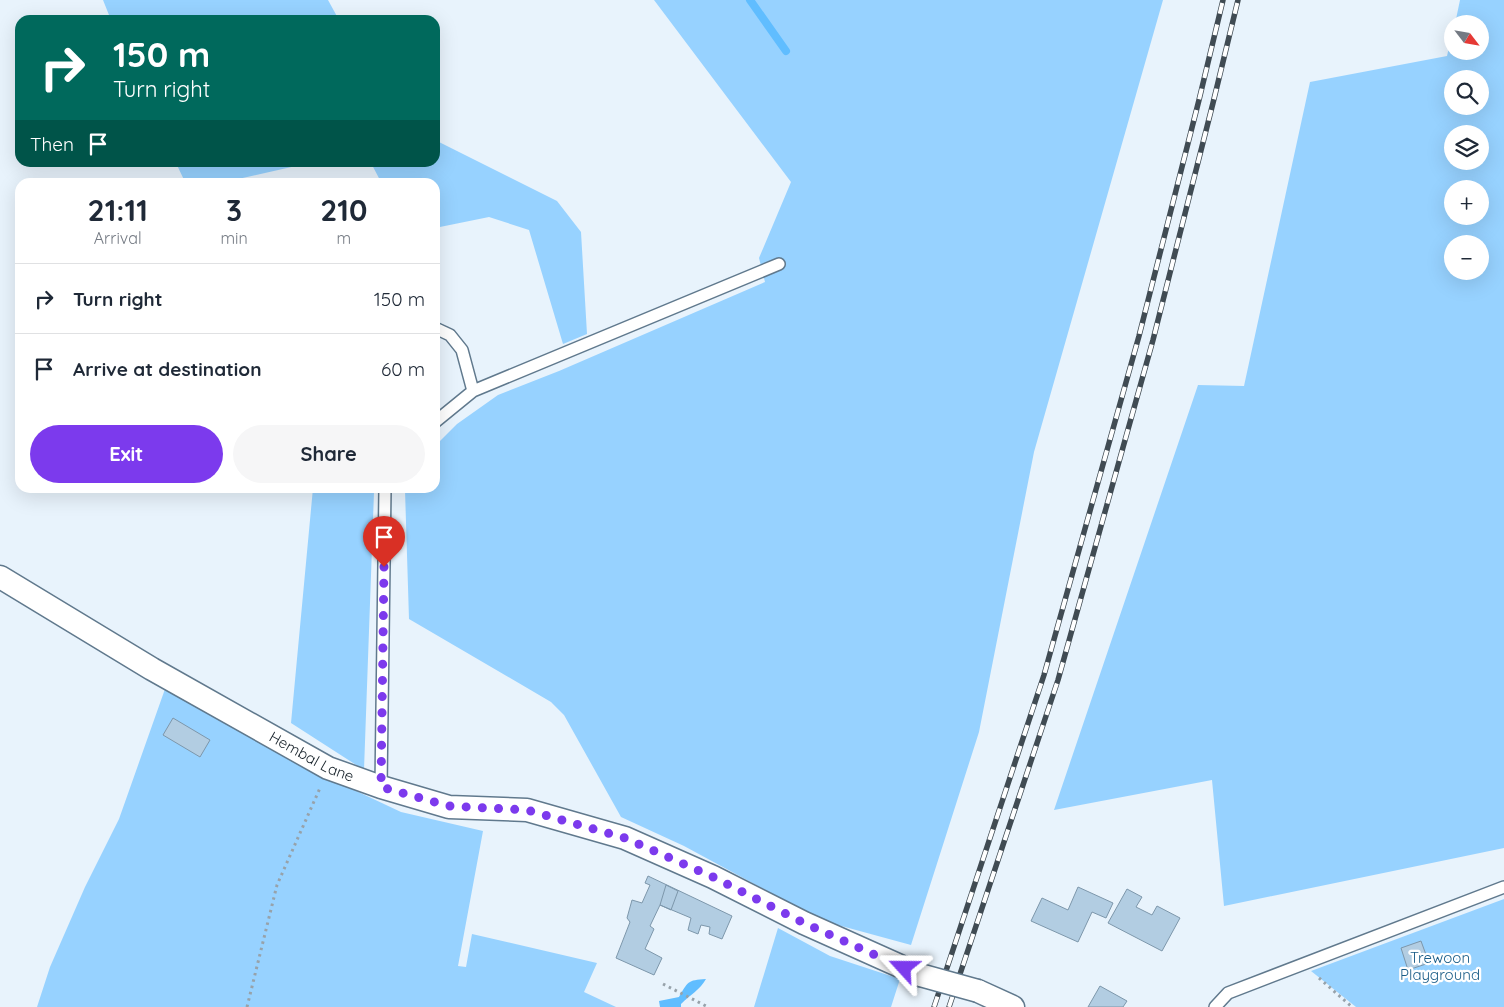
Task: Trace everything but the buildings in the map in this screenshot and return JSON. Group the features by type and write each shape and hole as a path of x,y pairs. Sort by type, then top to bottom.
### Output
{"street":[{"name":"Hembal Lane","path":"0,577 152,669 328,768 381,787 449,806 527,810 625,838 713,877 804,923 920,975 978,991 1012,1007"}],"lane":[{"path":"440,418 473,391 779,264"},
{"path":"440,330 450,335 462,350 473,391"},
{"path":"381,787 385,493"},
{"path":"1215,1007 1228,993 1504,888"}],"path":[{"path":"247,1007 277,884 322,783"},
{"path":"1318,977 1352,1007"},
{"path":"663,984 706,1006"}],"green space":[{"path":"103,0 328,0 336,15 109,15"},
{"path":"654,0 1163,0 1034,452 979,732 911,945 823,921 684,846 621,817 564,715 551,702 409,619 405,493 440,493 440,441 457,424 498,395 559,371 765,282 759,258 791,182"},
{"path":"1460,0 1504,0 1504,848 1224,906 1212,780 1054,810 1198,385 1244,386 1310,82 1444,57 1444,60 1489,60 1489,15 1457,15"},
{"path":"440,142 557,201 581,232 587,334 563,344 529,230 489,217 440,227 440,178 379,178 373,167 440,167"},
{"path":"178,167 291,167 243,178 183,178"},
{"path":"313,493 374,493 364,770 291,723"},
{"path":"165,689 318,773 401,812 483,831 458,966 466,967 472,934 597,963 584,992 616,1007 37,1007 50,967 85,887 119,819"},
{"name":"Trewoon Playground","path":"1504,899 1504,1007 1356,1007 1311,971"},
{"path":"778,928 830,956 900,979 891,1007 754,1007"}],"shaded area":[{"path":"706,979 681,1004 681,1007 660,1007 659,1001 679,997 691,981"}],"waterway":[{"path":"750,0 786,51"}],"railway":[{"path":"934,1007 1044,675 1139,336 1223,0"},
{"path":"949,1007 1058,680 1153,340 1238,0"}],"route":[{"path":"384,567 381,787 449,806 527,810 625,838 713,877 804,923 904,968"}]}
